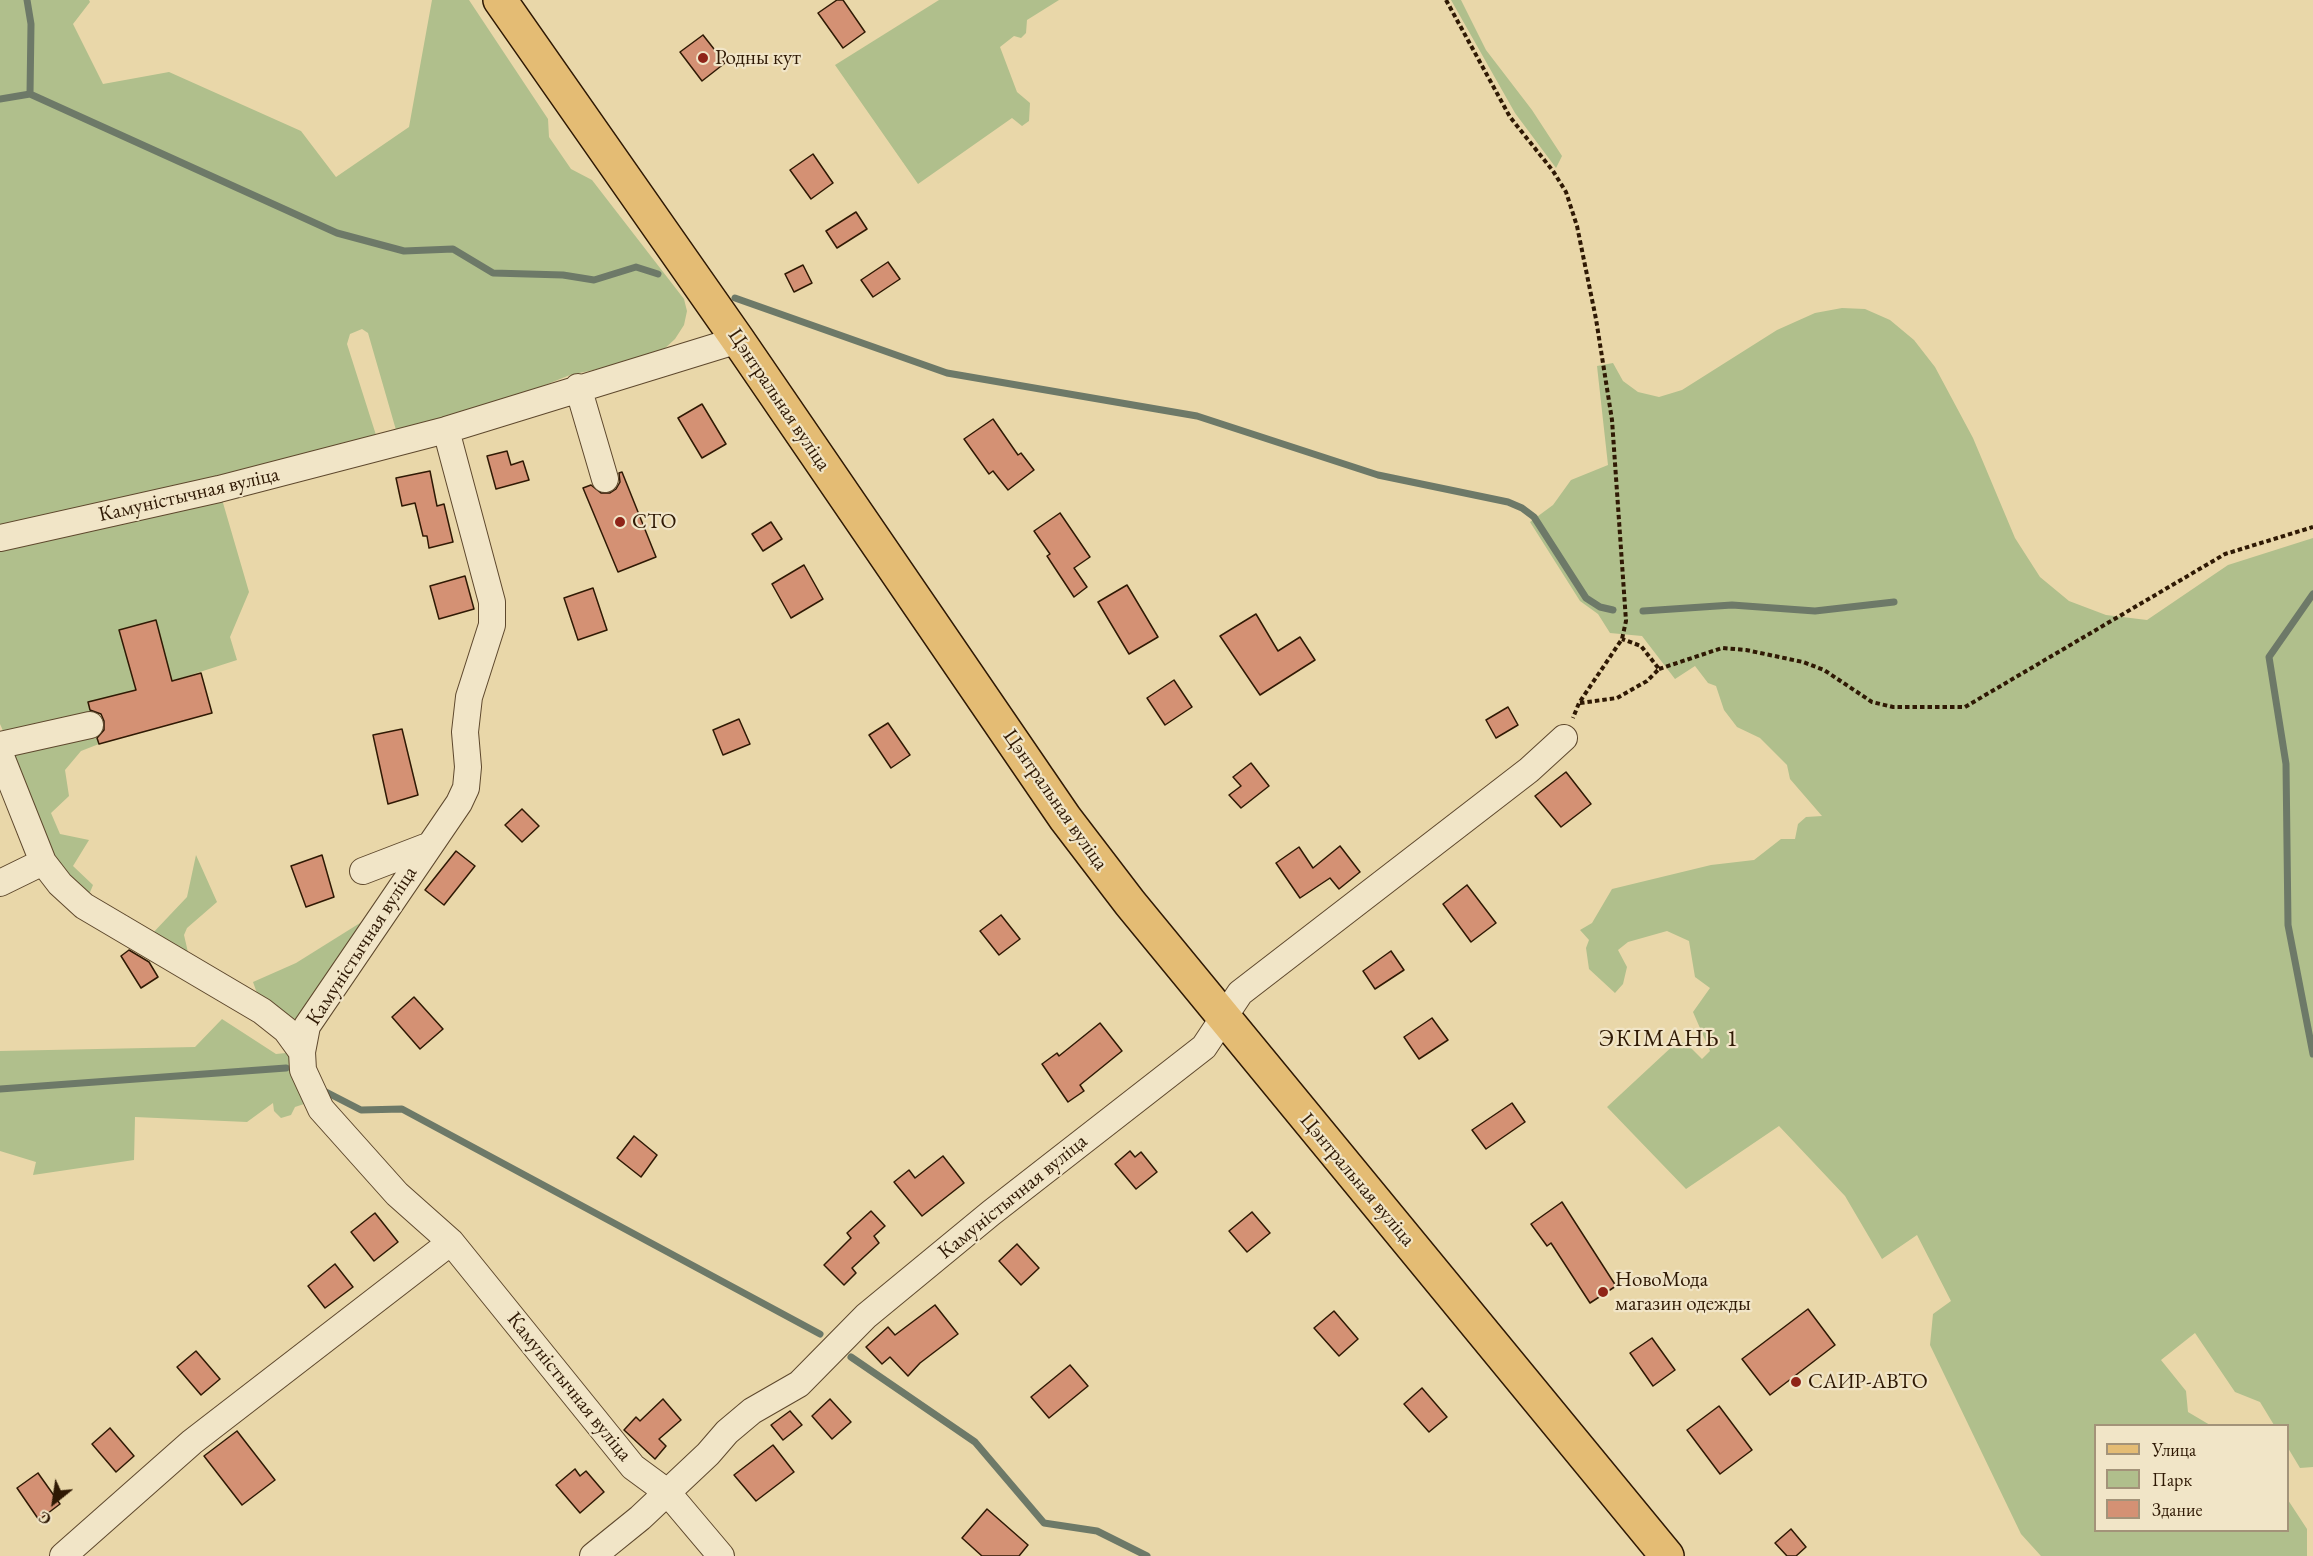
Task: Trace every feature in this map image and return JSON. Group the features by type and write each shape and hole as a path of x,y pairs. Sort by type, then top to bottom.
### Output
{"main road":[{"name":"Цэнтральная вуліца","path":"500,0 738,340 1065,818 1223,1018 1667,1556"}],"street":[{"name":"Камуністычная вуліца","path":"0,538 219,489 446,430 578,387 738,340"},
{"path":"578,387 605,479"},
{"name":"Камуністычная вуліца","path":"446,430 492,602 492,625 469,697 465,732 468,767 466,788 459,803 307,1026 302,1052 303,1070 321,1109 397,1194 451,1242 633,1467 667,1492 721,1556"},
{"path":"0,745 90,725"},
{"name":"Камуністычная вуліца","path":"592,1556 667,1492 735,1425 752,1411 799,1384 866,1316 991,1213 1204,1047 1240,993 1529,770 1564,738"},
{"path":"0,754 43,862 60,884 84,906 262,1011 286,1030 302,1052"},
{"path":"363,871 428,846"},
{"path":"0,883 43,862"},
{"path":"63,1556 192,1442 451,1242"}],"path":[{"path":"1446,0 1510,117 1553,171 1566,192 1577,226 1596,319 1612,420 1626,621 1622,639 1579,703 1564,738"},
{"path":"1579,703 1617,698 1647,681 1659,669 1722,648 1746,650 1803,662 1824,670 1872,702 1882,705 1965,707 2225,554 2313,527"},
{"path":"1622,639 1641,646 1659,669"}],"green space":[{"path":"0,0 89,0 90,2 73,24 103,84 169,72 301,131 336,177 409,127 432,0 469,0 548,119 549,137 571,169 592,180 684,299 687,311 684,325 675,339 663,350 645,359 570,375 503,402 396,430 368,333 362,329 350,334 347,344 376,435 335,451 0,532"},
{"path":"939,0 1059,0 1027,20 1026,33 1021,38 1014,36 1000,47 1017,92 1030,103 1029,121 1022,126 1012,118 918,184 835,65"},
{"path":"1451,0 1461,0 1486,50 1532,110 1562,156 1556,168 1515,113"},
{"path":"1842,308 1865,309 1890,320 1914,340 1935,367 1973,438 2015,538 2040,577 2069,601 2106,615 2147,620 2228,565 2313,538 2313,1467 2300,1468 2289,1450 2289,1424 2273,1424 2260,1402 2235,1392 2195,1333 2161,1360 2186,1391 2188,1412 2208,1424 2094,1424 2094,1532 2289,1532 2289,1502 2307,1529 2307,1556 2041,1556 2021,1534 1930,1345 1933,1314 1951,1301 1917,1235 1882,1259 1845,1196 1779,1126 1686,1189 1607,1107 1677,1042 1686,1043 1702,1059 1710,1051 1693,1012 1710,988 1695,977 1689,941 1667,931 1628,942 1618,950 1627,967 1623,984 1615,993 1589,969 1586,948 1589,940 1580,930 1592,923 1612,889 1711,865 1754,860 1781,839 1795,839 1798,824 1806,817 1822,816 1790,779 1787,765 1760,738 1737,727 1724,710 1716,686 1708,683 1695,666 1675,679 1642,636 1610,633 1598,614 1580,601 1530,522 1553,505 1571,480 1608,465 1597,366 1613,363 1623,381 1638,392 1659,397 1682,390 1777,330 1815,313"},
{"path":"221,496 249,592 230,637 237,660 172,681 156,620 120,630 136,690 88,702 93,720 4,733 0,724 0,544"},
{"path":"95,729 99,744 81,751 65,770 69,796 51,813 60,834 89,840 73,866 93,885 86,902 63,881 11,748"},
{"path":"196,855 217,902 187,928 184,935 190,961 150,936 187,897"},
{"path":"368,918 317,1000 304,1104 295,1107 291,1115 281,1118 274,1111 273,1103 247,1122 135,1117 134,1160 33,1175 36,1162 0,1151 0,1051 195,1047 222,1019 276,1054 296,1052 258,996 253,982 296,963"}],"building":[{"path":"837,0 843,0 865,32 843,48 818,13"},
{"name":"Родны кут","path":"703,35 725,63 702,81 680,52"},
{"path":"813,154 833,183 811,199 790,170"},
{"path":"856,212 867,229 837,248 826,231"},
{"path":"888,262 900,279 873,297 861,280"},
{"path":"803,265 812,283 794,292 785,274"},
{"path":"702,404 726,444 702,458 678,418"},
{"path":"993,419 1018,455 1021,453 1034,470 1008,490 993,471 989,474 964,439"},
{"path":"507,451 511,465 523,461 529,480 496,489 487,456"},
{"path":"430,471 437,506 444,504 453,542 429,548 427,536 423,536 415,503 402,506 396,478"},
{"name":"СТО","path":"622,472 656,557 618,572 583,488 591,485 601,493 610,493 620,482 619,473"},
{"path":"1060,513 1090,557 1074,568 1087,587 1074,597 1047,556 1050,554 1034,531"},
{"path":"771,522 782,539 763,551 752,534"},
{"path":"804,565 823,599 791,618 772,584"},
{"path":"465,576 474,609 439,619 430,586"},
{"path":"1127,585 1158,637 1129,654 1098,602"},
{"path":"593,588 607,630 578,640 564,598"},
{"path":"1256,614 1278,651 1300,637 1315,660 1260,695 1220,636"},
{"path":"156,620 172,681 201,673 212,713 99,744 97,738 104,730 104,721 101,714 90,710 88,702 136,690 119,630"},
{"path":"1174,680 1192,707 1165,725 1147,698"},
{"path":"1508,707 1518,725 1496,738 1486,720"},
{"path":"739,719 750,744 723,755 713,730"},
{"path":"888,723 910,755 891,768 869,735"},
{"path":"402,729 418,795 388,804 373,735"},
{"path":"1251,763 1269,786 1241,808 1229,795 1241,786 1233,777"},
{"path":"1566,772 1591,804 1561,827 1535,796"},
{"path":"522,809 539,826 522,842 505,825"},
{"path":"1340,846 1360,872 1339,889 1330,878 1300,898 1276,863 1299,847 1313,868"},
{"path":"456,851 475,866 444,905 425,890"},
{"path":"322,855 334,897 306,907 291,866"},
{"path":"1467,885 1496,923 1471,942 1443,904"},
{"path":"1001,915 1020,939 999,955 980,931"},
{"path":"129,950 149,962 158,977 141,988 121,956"},
{"path":"1391,951 1404,970 1375,989 1363,971"},
{"path":"414,997 443,1029 420,1049 392,1017"},
{"path":"1432,1018 1448,1040 1419,1059 1404,1037"},
{"path":"1100,1023 1122,1051 1080,1085 1084,1091 1068,1102 1042,1064 1057,1053 1059,1056"},
{"path":"1512,1103 1525,1122 1486,1149 1472,1130"},
{"path":"634,1136 657,1155 641,1177 617,1158"},
{"path":"1130,1151 1135,1157 1141,1152 1157,1172 1136,1189 1115,1164"},
{"path":"943,1156 964,1183 922,1216 894,1182 909,1170 915,1178"},
{"path":"1562,1202 1616,1286 1590,1303 1551,1243 1547,1246 1531,1224"},
{"path":"871,1211 885,1226 874,1236 879,1243 852,1268 856,1273 844,1285 824,1265 851,1238 847,1233"},
{"path":"1252,1212 1270,1233 1247,1252 1229,1231"},
{"path":"375,1213 398,1242 374,1261 351,1232"},
{"path":"1017,1244 1039,1268 1021,1285 999,1261"},
{"path":"335,1264 353,1287 325,1308 308,1286"},
{"path":"935,1305 958,1334 920,1363 908,1376 890,1357 882,1364 866,1347 888,1327 895,1335"},
{"path":"1808,1309 1835,1345 1770,1395 1742,1359"},
{"path":"1334,1311 1358,1339 1339,1356 1314,1328"},
{"path":"1652,1338 1675,1370 1653,1386 1630,1353"},
{"path":"196,1351 220,1379 201,1395 177,1367"},
{"path":"1070,1365 1088,1386 1049,1418 1031,1397"},
{"path":"1422,1388 1447,1417 1429,1432 1404,1404"},
{"path":"663,1399 681,1420 659,1439 666,1446 655,1459 624,1430 636,1417 640,1421"},
{"path":"830,1399 851,1422 832,1439 812,1416"},
{"path":"1719,1406 1752,1450 1720,1474 1687,1430"},
{"path":"790,1411 802,1425 783,1440 771,1425"},
{"path":"110,1428 134,1456 116,1472 92,1444"},
{"path":"237,1431 275,1480 242,1505 204,1456"},
{"path":"773,1445 794,1472 756,1501 734,1475"},
{"path":"575,1469 580,1476 586,1471 604,1492 580,1513 556,1485"},
{"path":"38,1473 60,1504 39,1520 17,1488"},
{"path":"987,1509 1028,1545 1019,1556 982,1556 962,1538"},
{"path":"1791,1529 1806,1547 1796,1556 1787,1556 1775,1543"}],"waterway":[{"path":"27,0 31,24 30,94"},
{"path":"0,99 30,94 337,233 404,251 453,249 493,273 563,275 594,280 636,267 658,274"},
{"path":"735,298 947,373 1197,416 1378,475 1508,502 1534,517 1586,598 1600,607 1613,610"},
{"path":"2313,594 2269,657 2286,764 2288,925 2313,1054"},
{"path":"1643,611 1732,605 1815,611 1894,602"},
{"path":"0,1089 286,1068"},
{"path":"326,1092 361,1110 402,1109 820,1334"},
{"path":"851,1357 975,1442 1044,1523 1097,1531 1147,1556"}],"place":[{"name":"Родны кут","path":"703,58"},
{"name":"СТО","path":"620,522"},
{"name":"НовоМода магазин одежды","path":"1603,1292"},
{"name":"САИР-АВТО","path":"1796,1382"}],"district":[{"name":"ЭКІМАНЬ 1","path":"1669,1039"}]}
